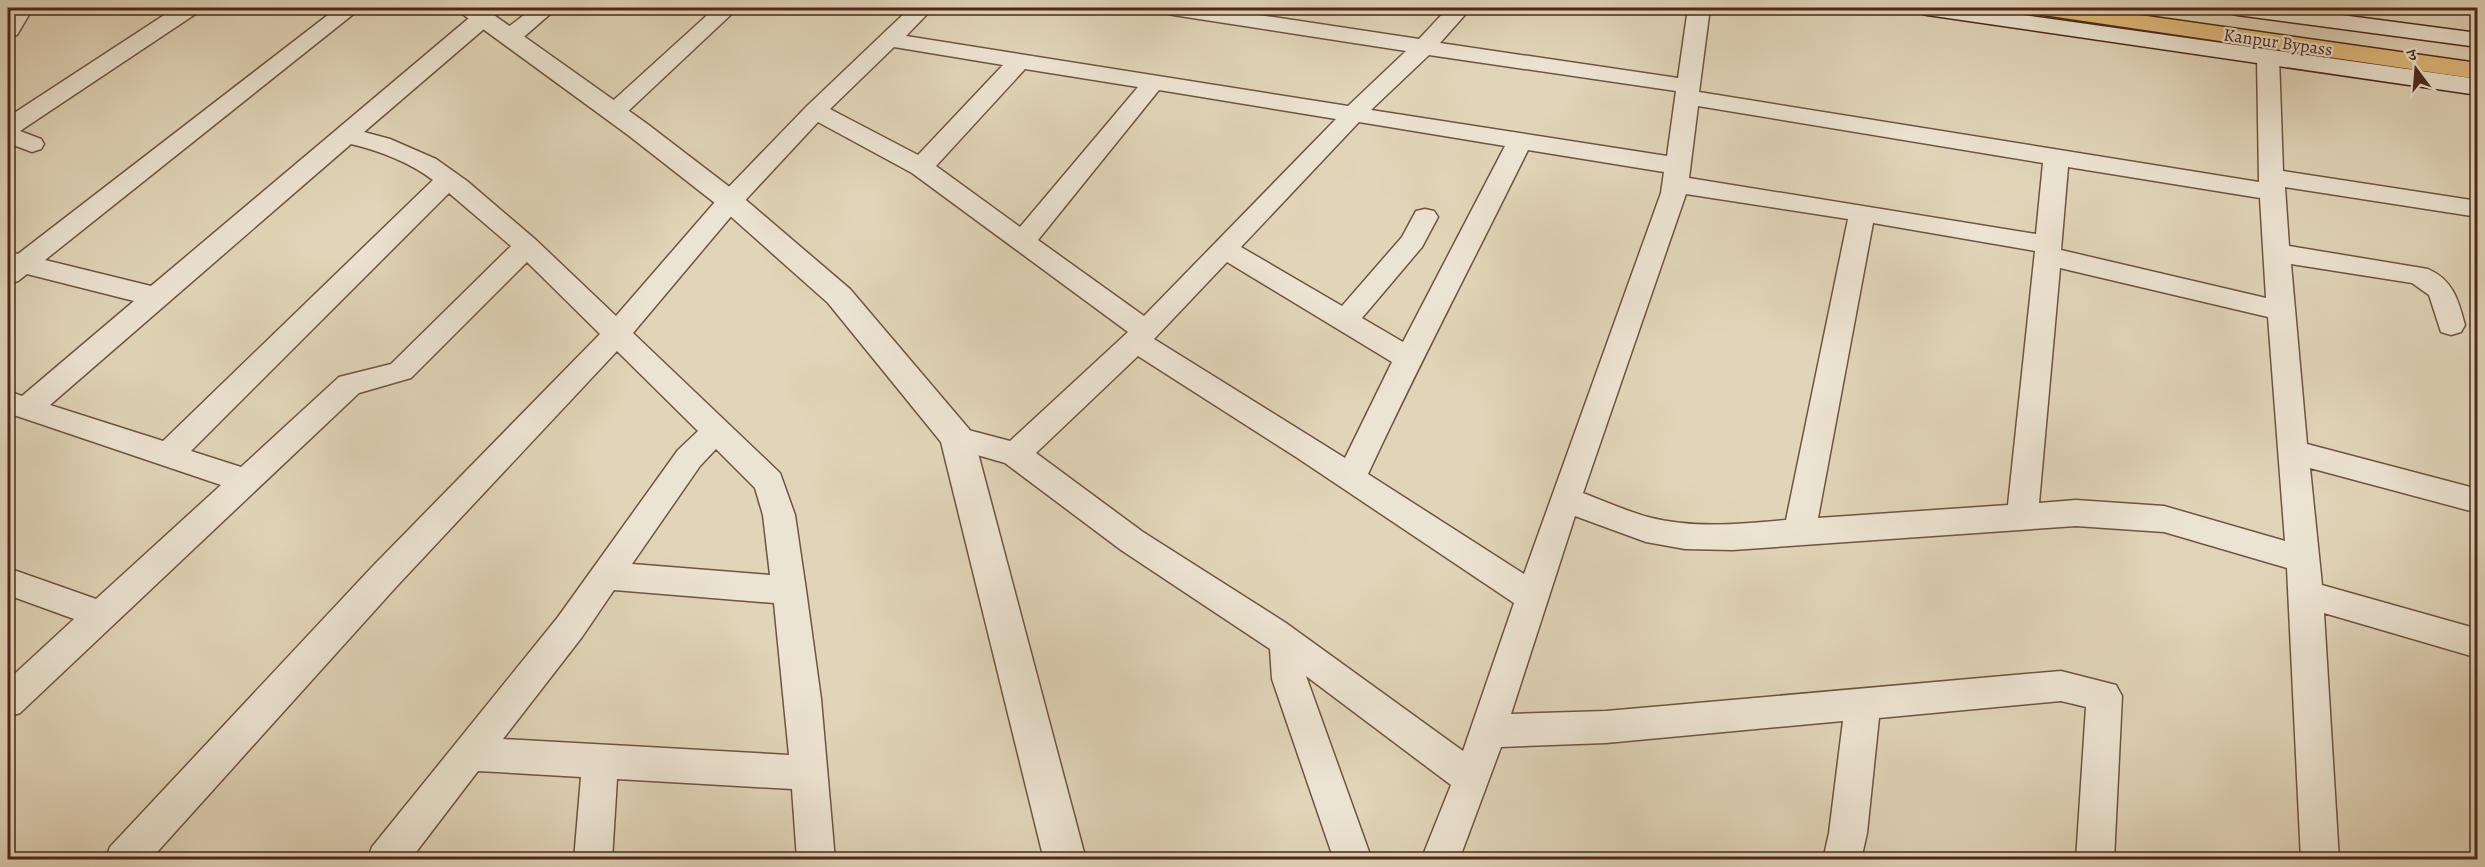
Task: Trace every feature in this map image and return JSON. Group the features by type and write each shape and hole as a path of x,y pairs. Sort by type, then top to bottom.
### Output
{"highway":[{"name":"Kanpur Bypass","path":"2043,8 2478,71"},
{"name":"Kanpur Bypass","path":"2139,8 2478,56"}],"street":[{"path":"8,30 21,8"},
{"path":"32,144 8,135 8,130 16,122 189,8"},
{"path":"12,266 350,8"},
{"path":"510,37 546,8"},
{"path":"614,112 727,8"},
{"path":"124,860 392,568 617,333 730,201 815,111 922,8"},
{"path":"1173,8 1425,46 2056,156 2272,185 2478,209"},
{"path":"1015,454 1140,336 1371,96 1425,46 1460,8"},
{"path":"1440,860 1472,779 1565,499 1674,193 1699,8"},
{"path":"1927,8 2478,87"},
{"path":"2237,8 2478,40"},
{"path":"17,405 156,297 346,135 476,13 614,112 730,201 839,296 957,438 1065,860"},
{"path":"890,40 1520,141 2048,251 2281,311"},
{"path":"2268,57 2272,185 2306,594 2320,860"},
{"path":"921,167 1019,62"},
{"path":"1022,242 1153,83"},
{"path":"815,111 921,167 1022,242 1140,336 1532,597"},
{"path":"346,135 381,144 427,164 448,180 527,246 769,482 779,515 789,590 802,699 816,860"},
{"path":"1351,478 1408,358 1449,283 1520,141"},
{"path":"2022,517 2056,156"},
{"path":"168,455 448,180"},
{"path":"1800,532 1862,213"},
{"path":"1345,320 1413,241 1425,218"},
{"path":"8,702 349,385 360,379 392,375 401,371 527,246"},
{"path":"1225,249 1408,358"},
{"path":"2277,253 2418,275 2429,279 2442,290 2451,325"},
{"path":"12,266 156,297"},
{"path":"17,405 247,481"},
{"path":"386,860 570,627 689,459 717,431"},
{"path":"957,438 1015,454 1132,541 1287,643 1472,779"},
{"path":"2293,452 2478,501"},
{"path":"1565,499 1646,529 1684,536 1733,537 2076,513 2164,519 2303,559"},
{"path":"606,576 789,590"},
{"path":"8,581 102,615"},
{"path":"2306,594 2478,644"},
{"path":"1287,643 1288,679 1353,860"},
{"path":"1487,731 1606,727 2061,686 2104,696 2095,860"},
{"path":"1842,860 1848,833 1863,704"},
{"path":"469,754 809,773"},
{"path":"593,860 600,762"}]}
